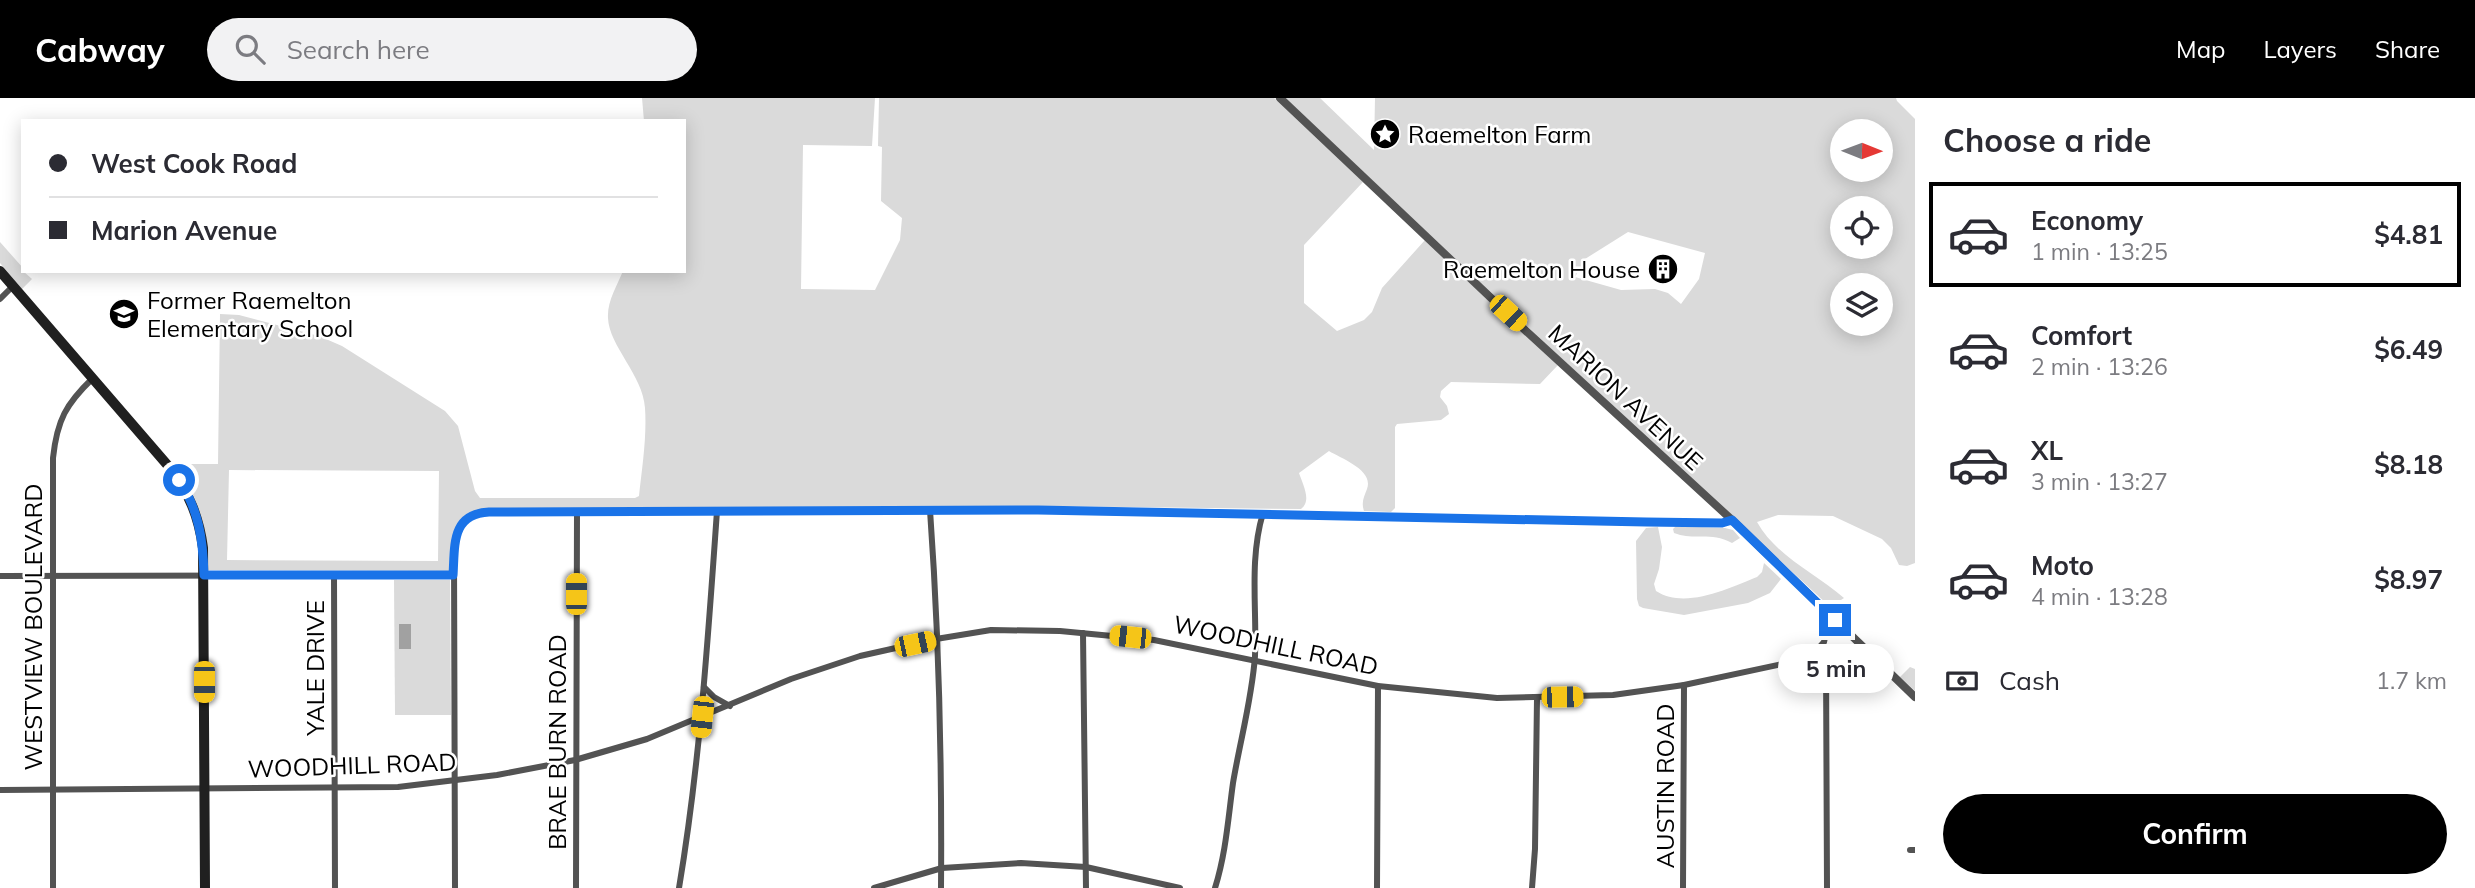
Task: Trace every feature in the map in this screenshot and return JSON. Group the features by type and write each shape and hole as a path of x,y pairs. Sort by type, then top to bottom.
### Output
{"main road":[{"path":"0,271 170,468 186,490 196,512 201,534 204,575 205,888"}],"street":[{"name":"MARION AVENUE","path":"1280,98 1516,322 1732,520 1915,697"},
{"path":"0,299 13,286"},
{"name":"WESTVIEW BOULEVARD","path":"53,888 52,457 57,429 67,406 93,378"},
{"path":"455,888 453,575 457,533 462,522 471,515 489,512 930,510 1263,513 1722,523 1732,520"},
{"path":"930,510 936,600 941,888"},
{"path":"679,888 702,717 717,511"},
{"name":"BRAE BURN ROAD","path":"576,888 577,512"},
{"path":"1215,888 1226,846 1233,785 1254,660 1256,549 1263,513"},
{"name":"YALE DRIVE","path":"334,575 335,888"},
{"path":"0,576 453,575"},
{"path":"1808,660 1824,642 1830,614"},
{"name":"WOODHILL ROAD","path":"0,790 335,789 455,782 575,760 647,739 821,668 936,639 1003,629 1083,633 1163,642 1378,686 1497,698 1613,695 1685,685 1808,660 1875,658"},
{"path":"1083,633 1086,888"},
{"path":"1826,659 1827,888"},
{"name":"AUSTIN ROAD","path":"1683,888 1685,685"},
{"path":"1377,888 1378,686"},
{"path":"704,687 714,697 730,705"},
{"path":"1532,888 1537,698"},
{"path":"874,888 942,868 1021,863 1086,867 1180,888"}],"shaded area":[{"path":"642,98 875,98 872,146 803,145 801,289 875,290 900,240 902,218 881,201 879,98 1274,98 1363,182 1304,245 1304,303 1337,331 1364,320 1372,312 1382,288 1425,240 1558,365 1540,384 1451,382 1441,391 1440,397 1449,414 1441,420 1397,424 1395,508 1391,512 1364,511 1363,502 1368,482 1366,476 1356,466 1329,451 1299,473 1306,497 1301,509 1039,506 483,509 472,512 458,523 452,540 451,571 208,570 200,514 189,489 173,464 218,464 220,314 239,315 319,336 342,346 445,411 458,426 475,491 480,498 635,498 639,496 645,441 645,408 639,384 610,329 609,306 622,273 686,273 686,119 644,119","holes":["229,470 439,471 438,561 227,560"]},
{"path":"1285,98 1320,98 1374,150 1375,98 1896,98 1915,119 1915,563 1899,565 1891,548 1882,539 1833,516 1778,515 1757,522 1785,554 1844,598 1832,600 1828,605","holes":["1628,232 1705,253 1699,279 1681,304 1668,293 1655,289 1621,290 1575,277 1585,259"]},
{"path":"0,242 21,266 21,273 32,279 22,289 0,263"},
{"path":"1676,526 1725,528 1733,530 1740,538 1732,543 1724,539 1682,535 1674,533"},
{"path":"1658,527 1662,547 1654,584 1656,591 1680,598 1707,595 1757,577 1762,572 1764,563 1781,579 1770,593 1748,603 1684,615 1643,608 1639,606 1637,599 1636,541 1646,528"},
{"path":"394,580 450,580 451,715 395,715"},
{"path":"399,624 411,624 411,649 399,649"},
{"path":"1910,667 1915,669 1915,691 1900,677"}],"place":[{"name":"Raemelton Farm","path":"1385,134"},
{"name":"Raemelton House","path":"1663,269"},
{"name":"Former Raemelton Elementary School","path":"124,314"}],"route":[{"path":"179,480 191,500 199,523 204,575 453,575 459,527 465,519 480,512 1038,510 1646,522 1722,523 1732,520 1835,620"}]}
